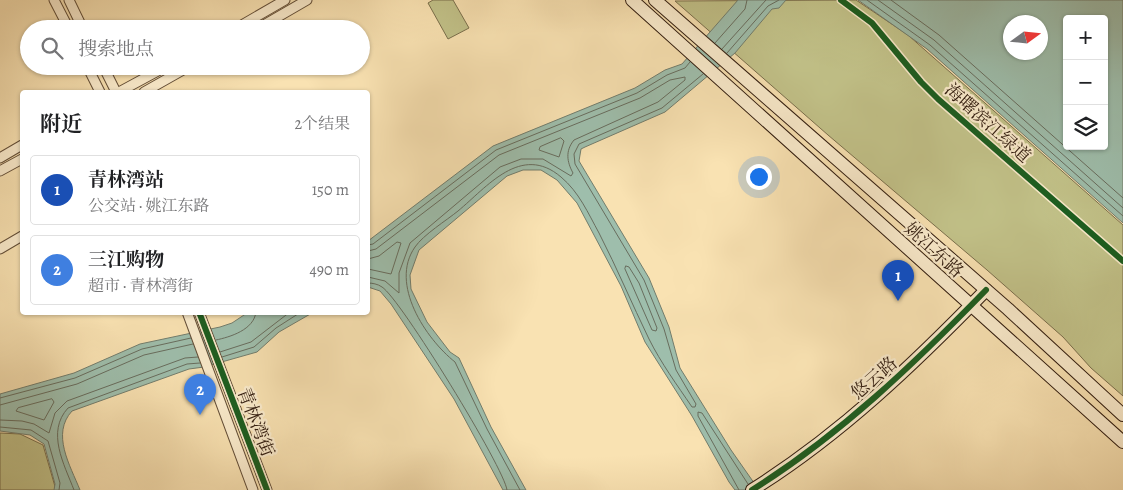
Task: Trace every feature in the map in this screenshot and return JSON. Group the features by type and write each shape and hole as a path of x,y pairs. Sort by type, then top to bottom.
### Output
{"main road":[{"name":"姚江东路","path":"632,0 1123,442"},
{"name":"姚江东路","path":"655,0 706,47 986,290 1123,415"},
{"name":"悠云路","path":"752,490 822,443 897,378 986,290"}],"street":[{"path":"54,0 64,20"},
{"path":"69,0 79,20"},
{"path":"251,20 285,0"},
{"path":"273,20 307,0"},
{"path":"92,75 99,90"},
{"path":"108,75 117,90"},
{"path":"122,90 150,75"},
{"path":"148,90 174,75"},
{"path":"0,158 20,147"},
{"path":"0,171 20,160"},
{"path":"0,248 20,237"},
{"name":"青林湾街","path":"188,315 253,490"},
{"name":"青林湾街","path":"200,315 267,490"}],"green space":[{"path":"433,0 453,0 469,28 448,39 428,3"},
{"path":"856,0 908,35 1123,225 1123,396 1091,368 1063,337 675,1"},
{"path":"0,433 20,434 43,445 56,490 0,490"}],"water":[{"path":"738,0 786,0 779,8 772,9 735,53 665,112 581,149 579,161 649,278 669,327 680,368 731,450 759,490 735,490 729,482 692,416 645,342 621,286 577,203 557,180 541,170 523,170 507,176 419,250 410,275 411,289 427,322 450,352 459,358 491,427 526,490 503,490 454,399 391,304 380,291 370,288 370,239 493,146 635,88 665,70 682,64"},
{"path":"858,0 1123,0 1123,223 927,49"},
{"path":"244,315 309,315 279,332 257,352 204,367 189,369 72,411 66,420 63,430 64,450 80,490 54,490 55,484 44,444 30,435 0,431 0,394 74,373 140,344 232,323"}],"cycle path":[{"name":"海曙滨江绿道","path":"841,0 872,23 921,82 938,99 1123,261"},
{"path":"752,490 816,446 846,422 904,371 986,290"},
{"path":"200,315 267,490"}],"place":[{"name":"青林湾站","path":"898,301"},
{"name":"三江购物","path":"200,415"}]}
